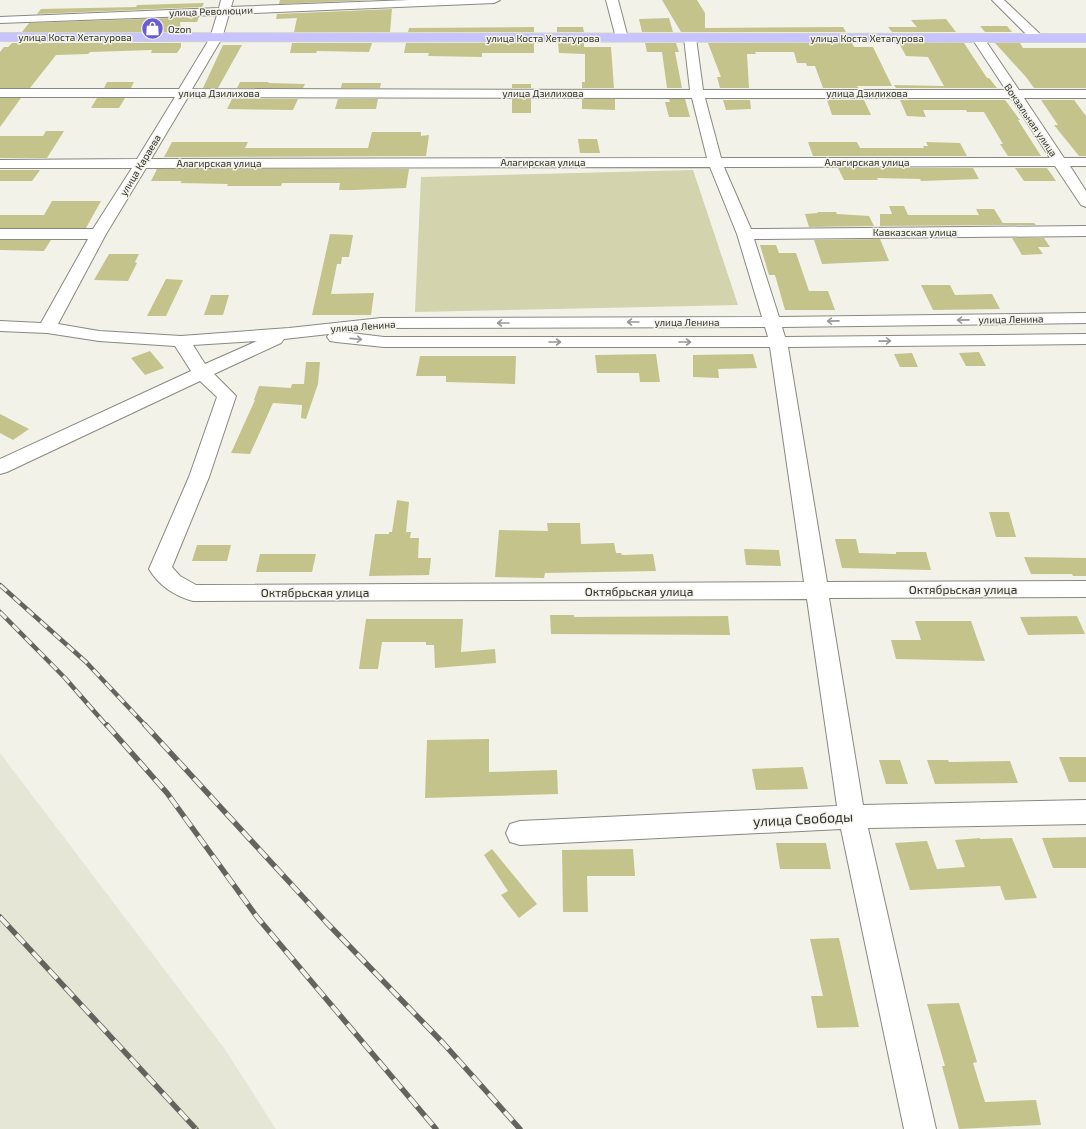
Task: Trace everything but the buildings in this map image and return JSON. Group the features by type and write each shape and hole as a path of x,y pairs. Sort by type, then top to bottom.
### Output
{"main road":[{"name":"улица Коста Хетагурова","path":"0,37 1086,38"}],"street":[{"name":"улица Революции","path":"0,20 225,5 494,0"},
{"path":"612,0 622,38"},
{"path":"998,0 1036,37"},
{"name":"улица Караева","path":"47,328 98,234 216,38 225,5"},
{"path":"690,38 697,93 715,162 745,234 778,342 852,817 920,1129"},
{"name":"Вокзальная улица","path":"977,38 1086,202"},
{"name":"улица Дзилихова","path":"0,93 1086,94"},
{"name":"Алагирская улица","path":"0,164 1086,162"},
{"name":"Кавказская улица","path":"745,234 1086,231"},
{"path":"0,234 98,234"},
{"name":"улица Ленина","path":"0,326 47,328 99,336 181,341 289,333 382,323 772,322 1086,318"},
{"path":"0,467 289,333"},
{"name":"улица Ленина","path":"289,333 384,342 778,342 1086,339"},
{"path":"181,341 202,373"},
{"name":"Октябрьская улица","path":"202,373 227,396 199,477 160,569 172,582 193,593 1086,590"},
{"name":"улица Свободы","path":"520,833 852,817 1086,812"}],"shaded area":[{"path":"0,753 224,1048 276,1129 0,1129"}],"green space":[{"path":"693,170 738,305 415,312 421,177"}],"railway":[{"path":"0,585 86,662 146,726"},
{"path":"0,612 65,678 107,726"},
{"path":"107,725 167,793 257,917 436,1129"},
{"path":"145,725 326,922 444,1044 520,1129"},
{"path":"0,917 196,1129"}],"place":[{"name":"Ozon","path":"153,29"}]}
